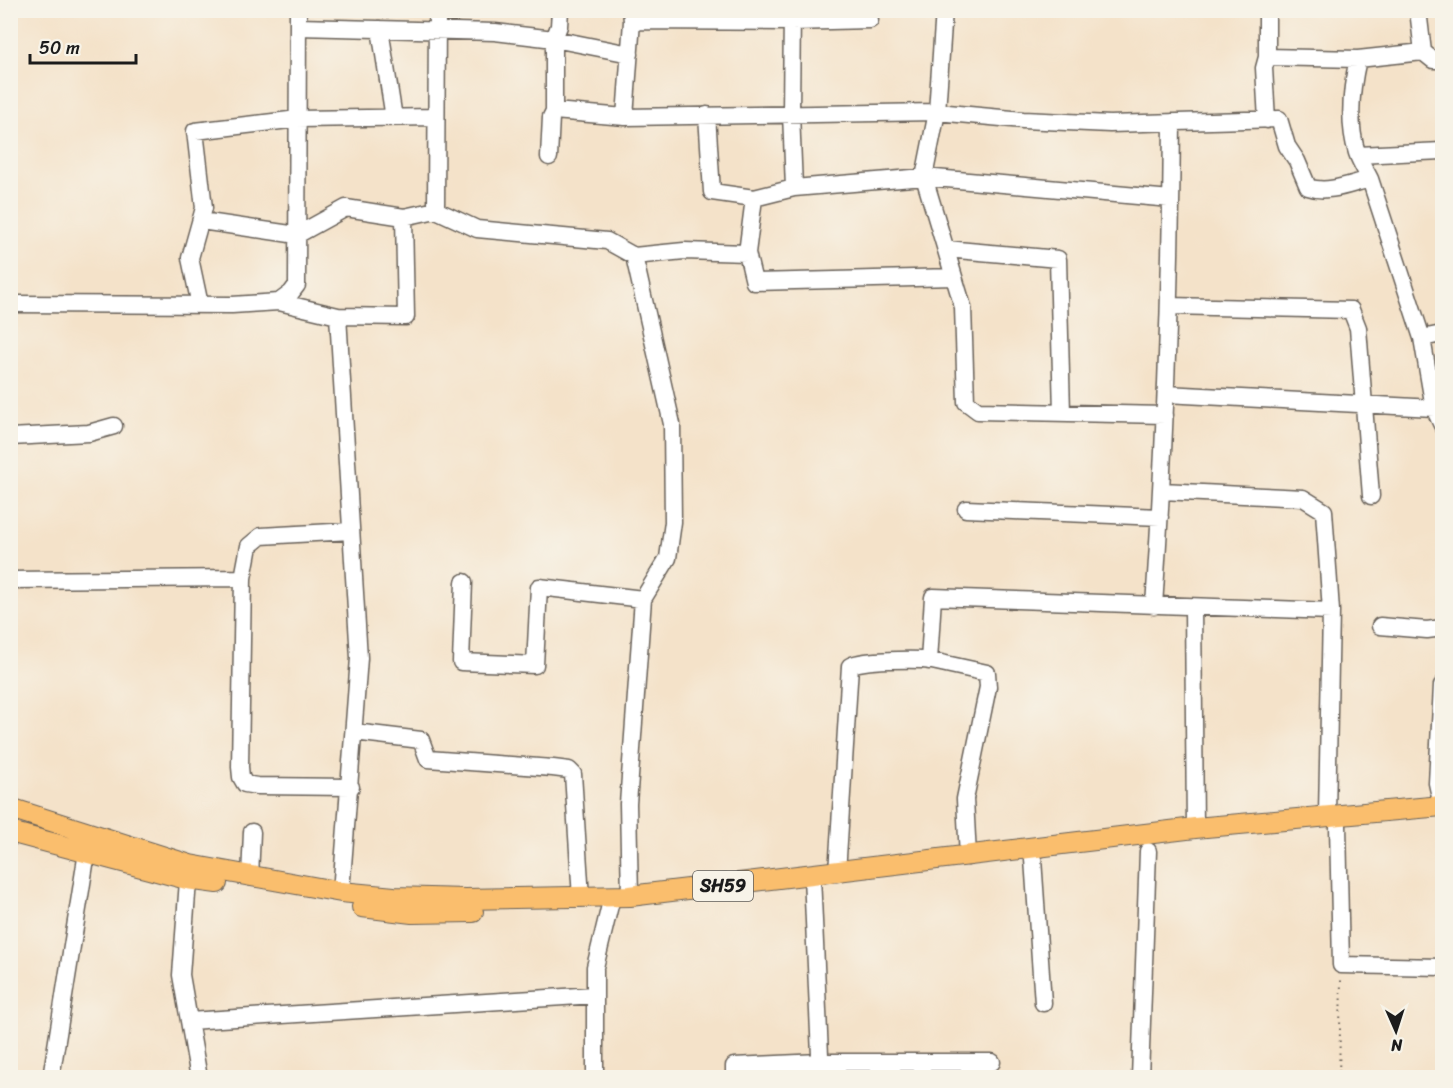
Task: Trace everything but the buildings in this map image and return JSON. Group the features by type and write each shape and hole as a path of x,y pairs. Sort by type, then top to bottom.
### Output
{"main road":[{"name":"SH59","path":"10,808 188,872 249,877 341,892 394,897 581,898 617,901 812,881 837,873 1195,828 1333,820 1442,806"},
{"path":"812,881 1034,859 1333,820 1443,816"},
{"path":"10,832 87,852 346,905 412,913 617,901"}],"street":[{"path":"436,210 437,10"},
{"path":"549,157 551,117 554,111 554,39 559,26 560,10"},
{"path":"944,10 937,112 924,177 963,307 966,402 978,411 1165,415"},
{"path":"1267,10 1267,57 1264,68 1267,120"},
{"path":"1418,10 1423,52 1433,60 1443,60"},
{"path":"625,117 632,16 792,16 870,20"},
{"path":"792,16 791,113 795,188"},
{"path":"279,302 297,285 298,19 380,29 495,32 554,39 630,54"},
{"path":"380,29 394,118"},
{"path":"1267,57 1358,59 1423,52"},
{"path":"1358,59 1355,72 1352,125 1358,155 1370,179 1422,338 1434,408 1443,425"},
{"path":"554,111 625,117 937,112 1023,120 1100,123 1279,119 1287,146 1297,161 1308,187 1317,190 1330,189 1370,179"},
{"path":"707,115 712,192 754,198 795,188 924,177 1172,199"},
{"path":"200,305 190,258 204,208 195,131 298,119 436,117"},
{"path":"1154,606 1166,394 1172,122"},
{"path":"1358,155 1443,151"},
{"path":"754,198 747,253 754,282 954,277"},
{"path":"201,220 297,235 346,208 404,217 436,210 477,229 608,241 634,255 684,252 747,253"},
{"path":"10,304 232,305 279,302 338,316 406,317 404,217"},
{"path":"946,249 1058,259 1062,413"},
{"path":"595,1077 596,967 617,901 628,804 643,599 668,558 673,522 672,424 634,255"},
{"path":"1169,306 1351,310 1358,328 1371,496"},
{"path":"338,316 359,657 351,787 341,892"},
{"path":"1422,338 1443,334"},
{"path":"1166,394 1434,408"},
{"path":"10,437 89,433 114,426"},
{"path":"1162,491 1303,498 1324,512 1331,611 1333,820 1341,965 1443,968"},
{"path":"966,509 1160,517"},
{"path":"351,531 261,536 249,546 243,578 240,767 241,777 245,784 351,787"},
{"path":"10,580 243,578"},
{"path":"464,582 461,662 535,665 539,587 643,599"},
{"path":"929,661 933,597 1331,611"},
{"path":"1193,607 1195,828"},
{"path":"1380,626 1427,630 1443,628"},
{"path":"837,873 850,666 853,663 867,661 929,661 987,673 988,687 965,799 968,857"},
{"path":"1442,806 1437,783 1443,685"},
{"path":"354,732 421,740 428,759 569,770 573,774 575,794 581,898"},
{"path":"249,877 252,832"},
{"path":"1140,1077 1148,850"},
{"path":"51,1077 87,852"},
{"path":"1034,859 1043,1003"},
{"path":"188,872 181,975 199,1077"},
{"path":"812,881 820,1070"},
{"path":"189,1021 595,995"},
{"path":"734,1077 734,1066 820,1070 992,1062"}],"path":[{"path":"1339,1077 1341,965"}]}
